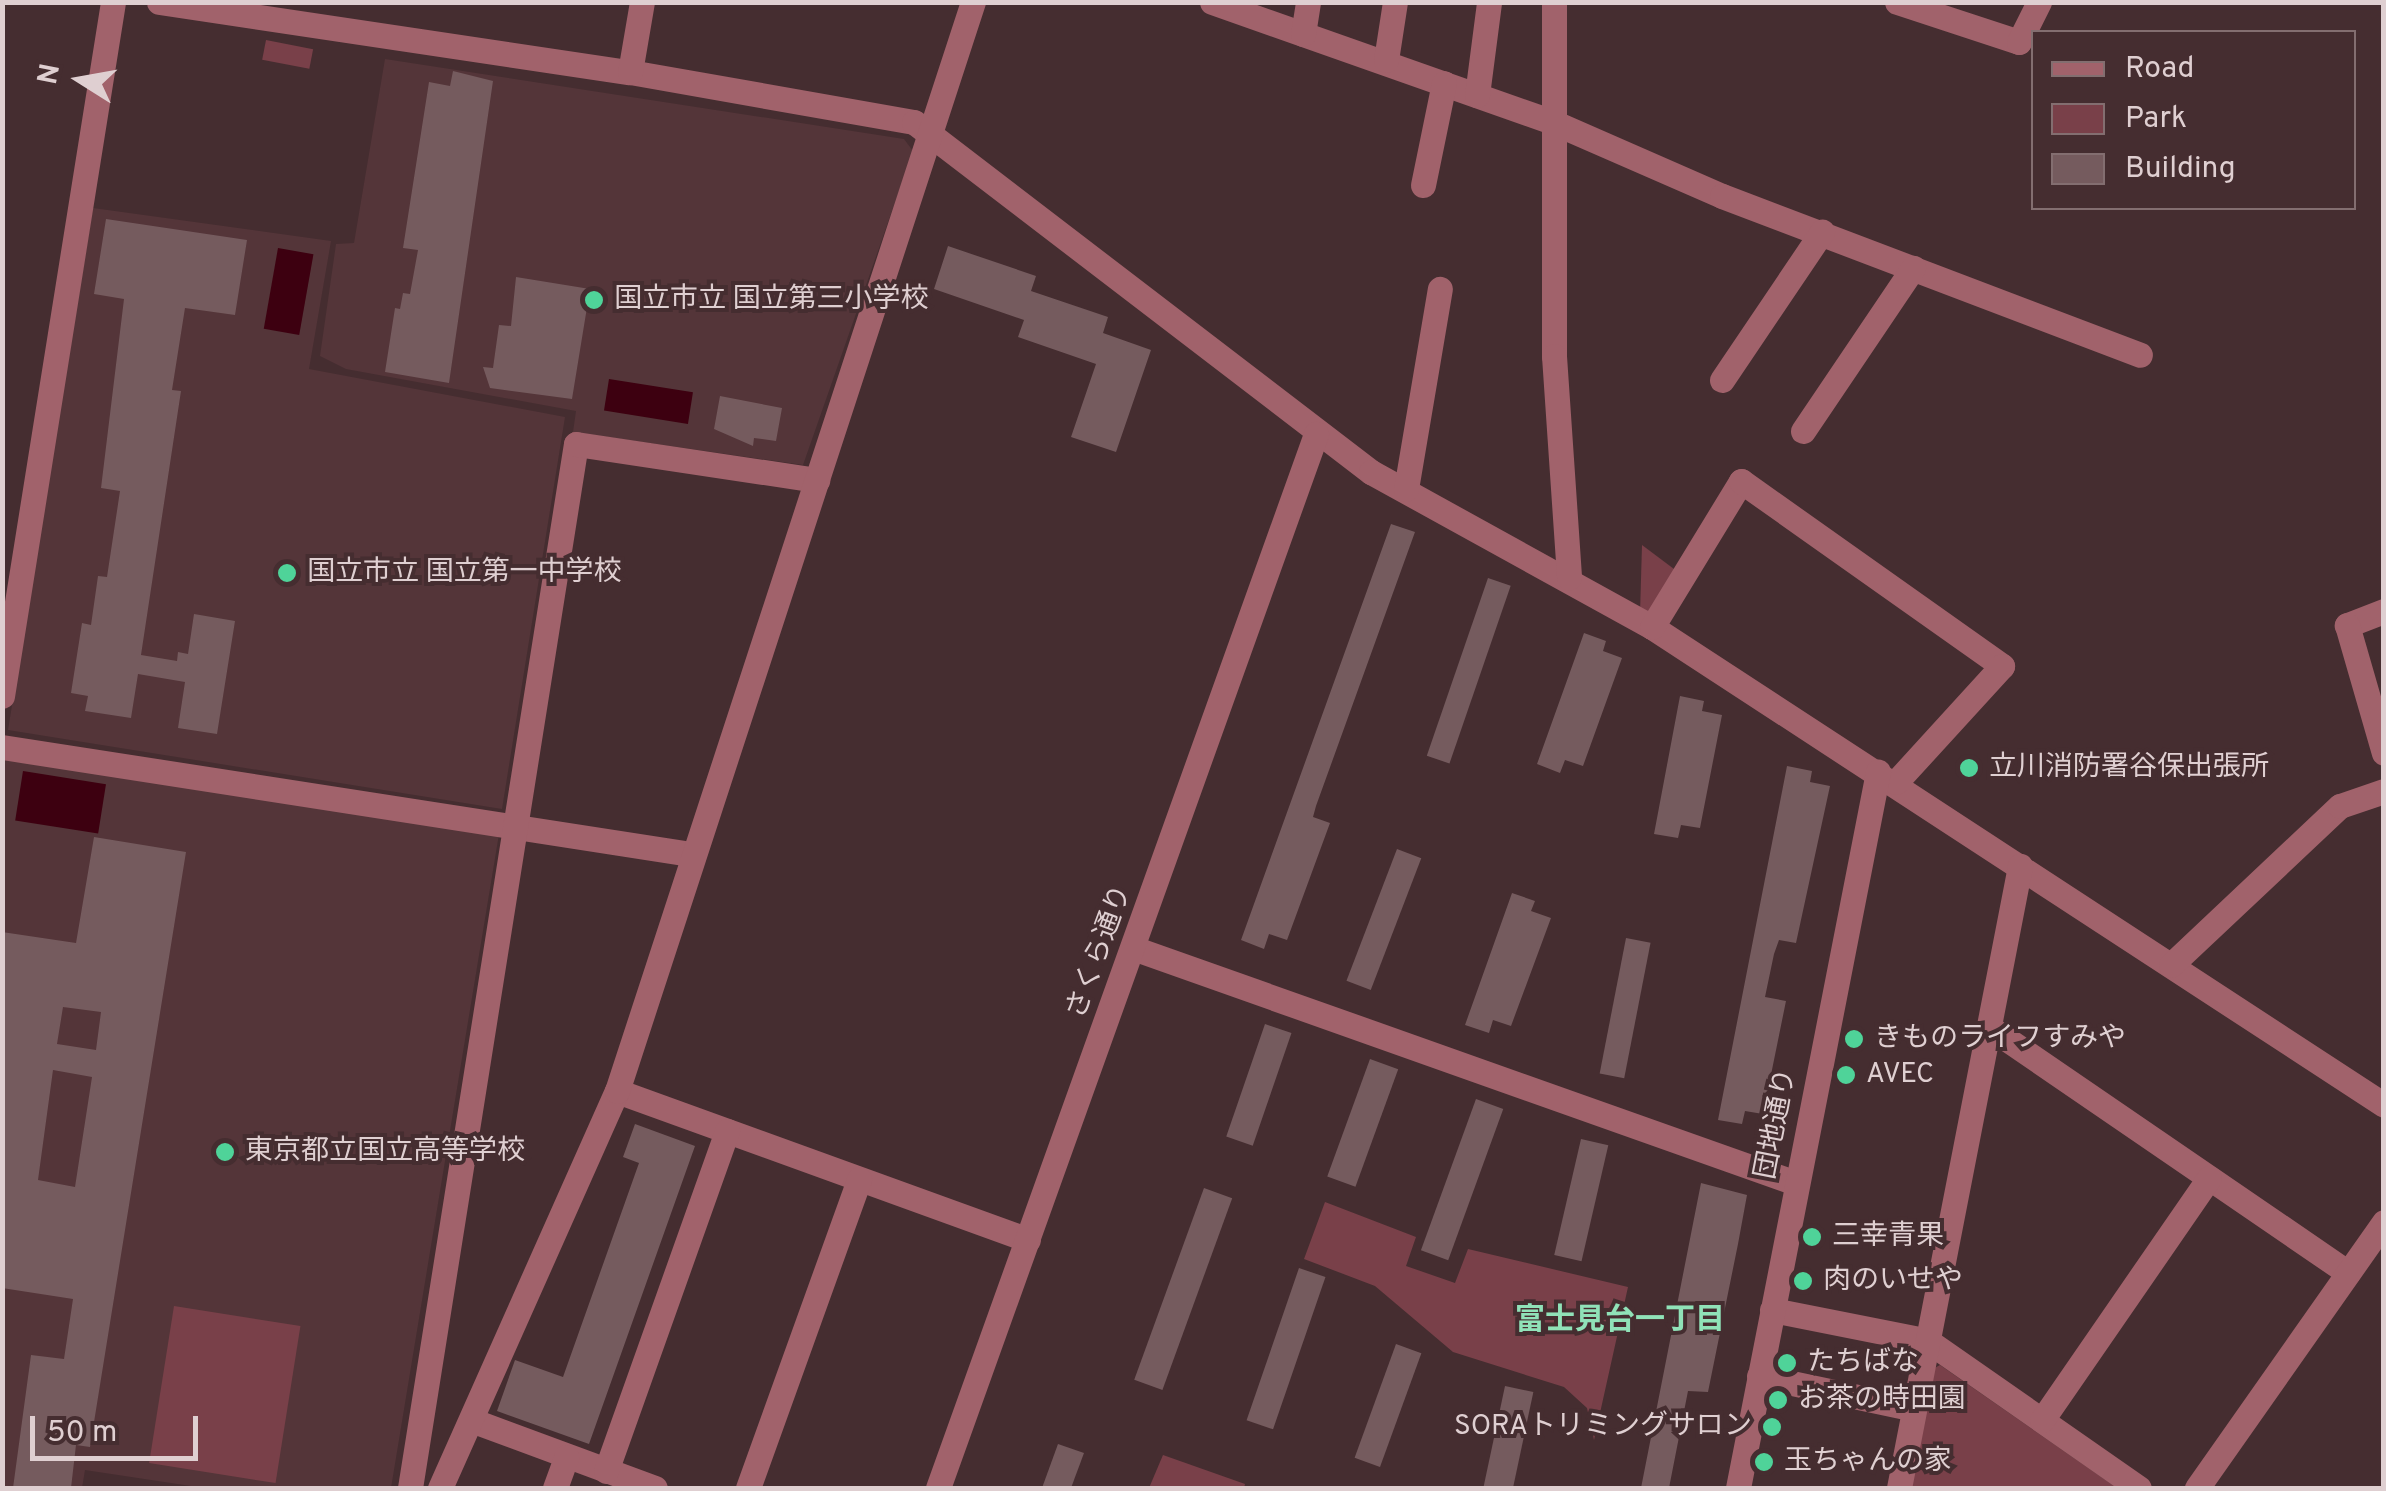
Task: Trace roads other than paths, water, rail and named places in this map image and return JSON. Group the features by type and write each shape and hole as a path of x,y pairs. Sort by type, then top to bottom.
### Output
{"street":[{"path":"2,696 114,2"},
{"path":"159,2 630,72 876,112 914,122 928,138 1316,434 1652,627 2384,1105"},
{"path":"630,72 642,2"},
{"path":"440,1488 616,1091 690,854 817,480 972,2"},
{"path":"1212,2 1386,60 1556,123 1822,232 2140,355"},
{"path":"1302,34 1308,2"},
{"path":"1386,60 1395,2"},
{"path":"1477,94 1489,2"},
{"path":"1554,2 1554,356 1568,577"},
{"path":"1896,2 2020,42 2039,2"},
{"path":"1422,185 1444,82"},
{"path":"1722,380 1822,232"},
{"path":"1804,431 1913,268"},
{"path":"1406,489 1440,288"},
{"name":"さくら通り","path":"938,1488 1316,434"},
{"path":"410,1488 512,826 576,444 817,480"},
{"path":"1652,627 1741,481 2002,666 1887,777"},
{"path":"2384,612 2347,625 2384,753"},
{"path":"2,746 690,854"},
{"name":"団地通り","path":"1738,1488 1796,1183 1887,777"},
{"path":"2172,965 2340,806 2384,791"},
{"path":"1900,1488 2020,866"},
{"path":"1133,948 1796,1183"},
{"path":"1989,1027 2348,1272"},
{"path":"616,1091 1028,1240"},
{"path":"606,1471 726,1131"},
{"path":"2042,1420 2209,1178"},
{"path":"748,1488 859,1179"},
{"path":"2196,1488 2384,1222"},
{"path":"1772,1310 1928,1341 2139,1488"},
{"path":"1758,1376 1914,1409"},
{"path":"470,1420 655,1488"},
{"path":"555,1488 566,1457"}],"place":[{"name":"国立市立 国立第三小学校","path":"594,300"},
{"name":"国立市立 国立第一中学校","path":"287,573"},
{"name":"立川消防署谷保出張所","path":"1969,768"},
{"name":"きものライフすみや","path":"1854,1039"},
{"name":"AVEC","path":"1846,1075"},
{"name":"東京都立国立高等学校","path":"225,1152"},
{"name":"三幸青果","path":"1812,1237"},
{"name":"肉のいせや","path":"1803,1281"},
{"name":"たちばな","path":"1787,1363"},
{"name":"お茶の時田園","path":"1778,1400"},
{"name":"SORAトリミングサロン","path":"1772,1427"},
{"name":"玉ちゃんの家","path":"1764,1462"}],"district":[{"name":"富士見台一丁目","path":"1620,1322"}]}
